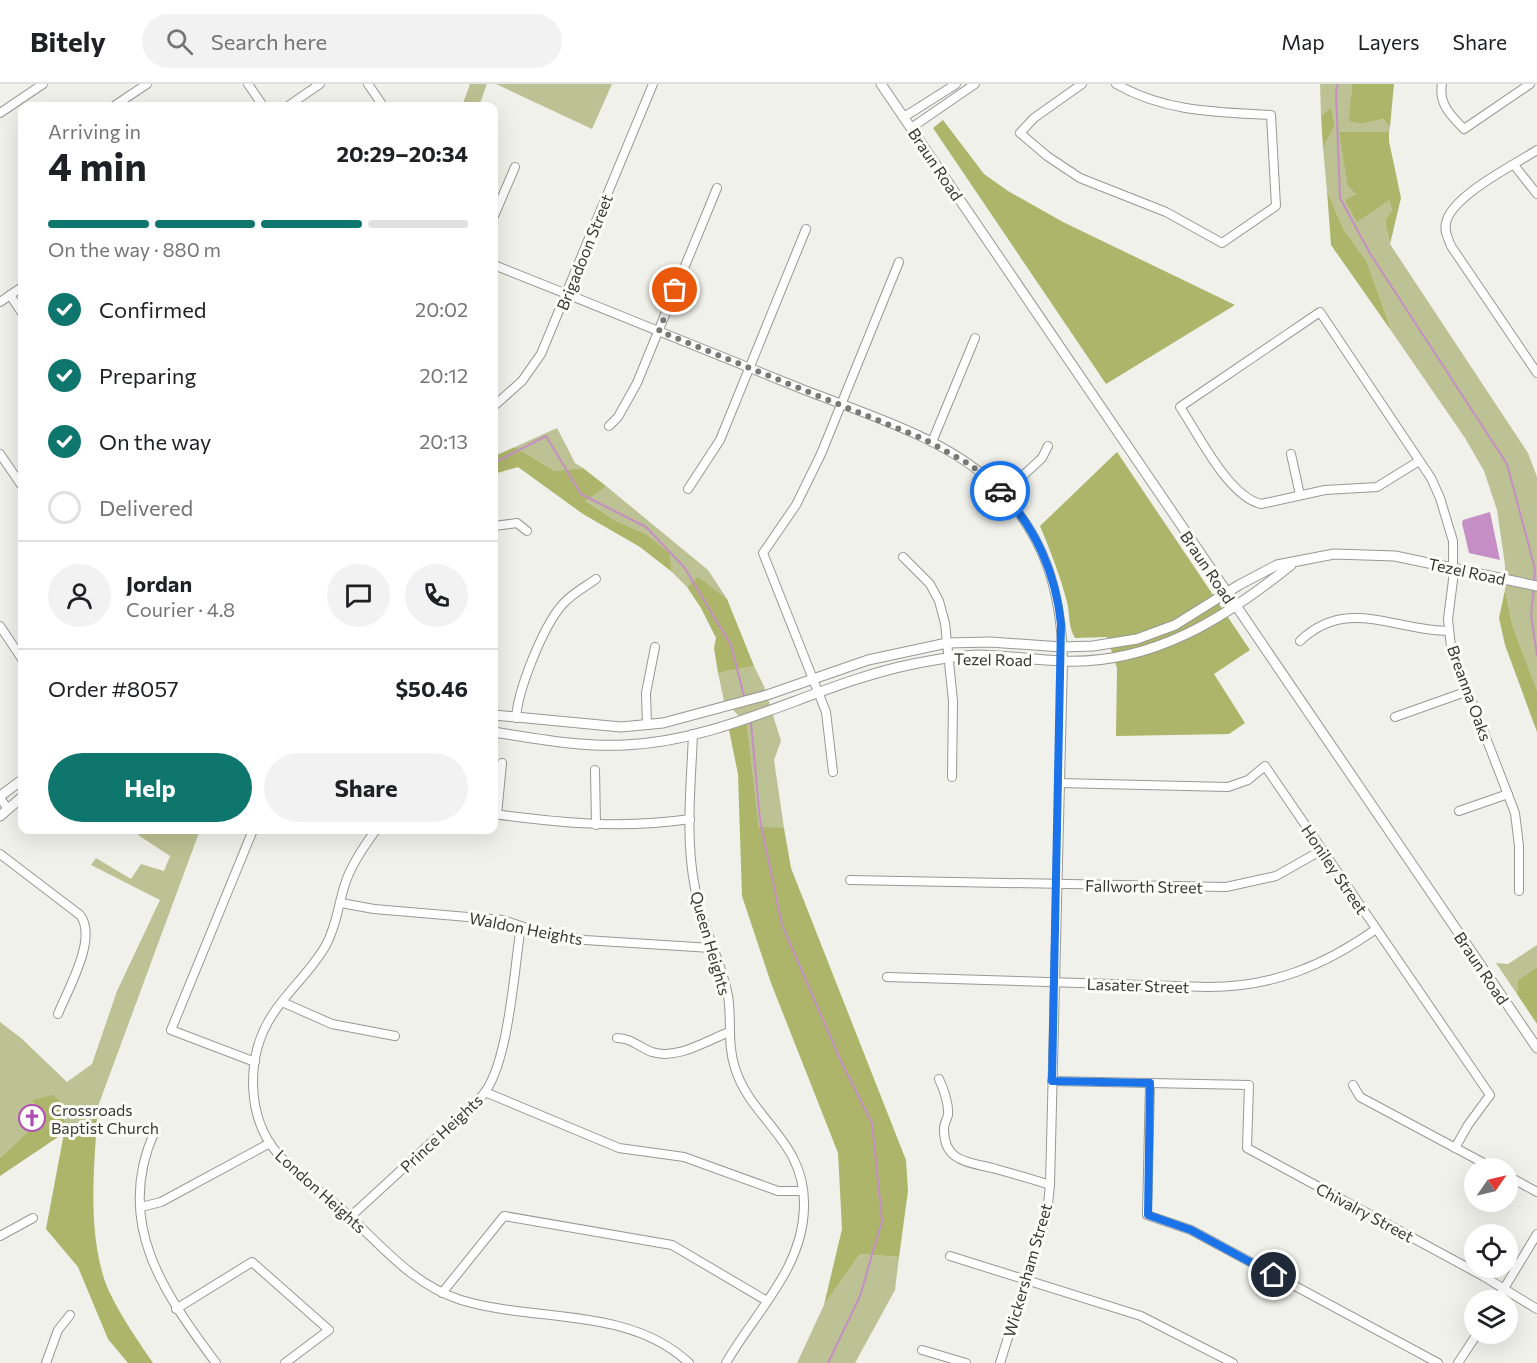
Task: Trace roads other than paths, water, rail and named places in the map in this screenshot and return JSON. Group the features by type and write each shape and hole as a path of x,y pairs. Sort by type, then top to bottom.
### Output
{"main road":[{"name":"Braun Road","path":"881,84 1537,1048"},
{"name":"Tezel Road","path":"498,716 621,727 647,725 690,718 868,660 947,643 990,642 1062,646 1117,643 1145,637 1196,614 1260,573 1277,565 1291,565 1334,554 1377,554 1453,567 1537,586"},
{"name":"Tezel Road","path":"498,733 561,742 625,745 693,734 750,717 866,675 949,657 978,655 1063,662 1093,661 1153,649 1201,628 1235,607 1291,565"},
{"path":"0,797 18,783"},
{"path":"0,816 18,800"}],"street":[{"path":"0,113 43,84"},
{"path":"120,102 147,84"},
{"path":"248,84 260,102"},
{"path":"294,102 320,84"},
{"path":"368,84 380,102"},
{"name":"Brigadoon Street","path":"498,403 511,393 533,368 567,294 653,84"},
{"path":"904,117 956,84"},
{"path":"911,128 975,84"},
{"path":"1082,84 1034,118 1020,133 1047,156 1080,178 1166,212 1222,243 1276,206 1271,115 1180,109 1149,100 1116,84"},
{"path":"1442,84 1441,95 1444,104 1464,129 1530,84"},
{"path":"1537,150 1459,201 1449,214 1446,228 1451,246 1537,373"},
{"path":"1514,165 1537,194"},
{"path":"498,207 515,167"},
{"path":"609,426 629,399 717,188"},
{"path":"688,489 720,440 806,229"},
{"path":"833,772 828,720 763,553 796,505 841,405 899,262"},
{"name":"Wickersham Street","path":"498,267 932,442 971,465 1004,494 1033,534 1053,580 1059,607 1063,662 1050,1185 1047,1213 1000,1363"},
{"path":"0,302 18,290"},
{"path":"10,295 18,307"},
{"name":"Breanna Oaks","path":"1300,495 1261,504 1242,496 1180,407 1320,312 1436,488 1448,519 1453,541 1449,631 1451,647 1508,794 1519,830 1519,891"},
{"path":"932,442 975,338"},
{"path":"1004,494 1042,458 1048,446"},
{"path":"0,454 18,480"},
{"path":"1291,454 1300,495 1325,490 1377,487 1419,461"},
{"path":"498,525 517,523 527,531"},
{"path":"903,558 924,577 939,601 949,657 953,701 952,777"},
{"path":"516,718 520,686 558,610 568,599 596,579"},
{"path":"1300,641 1315,626 1352,618 1380,620 1435,631 1449,631"},
{"path":"0,626 18,653"},
{"path":"647,725 646,693 655,647"},
{"path":"1395,717 1468,691"},
{"path":"746,701 750,717"},
{"name":"Queen Heights","path":"693,734 690,819 694,887 728,997 732,1058 739,1080 789,1150 803,1191 804,1207 797,1250 726,1363"},
{"path":"498,792 502,763"},
{"name":"Honiley Street","path":"1059,783 1228,787 1248,780 1265,766 1490,1095 1473,1117 1455,1148"},
{"path":"595,770 596,825"},
{"path":"1459,811 1508,794"},
{"path":"0,797 8,809"},
{"path":"498,814 596,825 652,824 690,819"},
{"path":"251,834 171,1030 255,1062"},
{"name":"London Heights","path":"373,834 349,873 333,929 319,956 282,1002 264,1030 255,1062 256,1106 270,1143 295,1171 350,1217 410,1274 442,1293 476,1304 630,1328 667,1344 689,1363"},
{"name":"Fallworth Street","path":"850,880 1212,887 1243,885 1292,869 1322,850"},
{"path":"0,854 80,915 87,926 87,943 58,1014"},
{"name":"Waldon Heights","path":"341,903 396,911 503,920 561,937 585,940 711,948"},
{"name":"Prince Heights","path":"350,1217 485,1092 494,1077 500,1056 521,926"},
{"name":"Lasater Street","path":"887,977 1208,987 1252,985 1286,977 1327,961 1376,929"},
{"path":"282,1002 332,1024 395,1036"},
{"path":"616,1038 630,1040 654,1053 668,1054 729,1032"},
{"path":"939,1079 948,1113 944,1129 948,1146 954,1155 962,1162 976,1167 993,1168 1050,1185"},
{"path":"1052,1081 1150,1083 1148,1215 1191,1230 1438,1363"},
{"name":"Chivalry Street","path":"1150,1083 1249,1085 1247,1148 1537,1309"},
{"path":"1353,1085 1360,1097 1474,1158"},
{"path":"485,1092 625,1150 684,1158 778,1191 803,1191"},
{"path":"154,1133 143,1168 141,1207 149,1251 164,1289 216,1363"},
{"path":"141,1207 160,1202 270,1143"},
{"path":"1518,1182 1537,1192"},
{"path":"442,1293 504,1216 672,1245 767,1301"},
{"path":"0,1236 33,1218"},
{"path":"1504,1289 1537,1234"},
{"path":"950,1256 1141,1316 1233,1363"},
{"path":"176,1309 252,1262 329,1330 285,1363"},
{"path":"46,1363 58,1330 70,1315"},
{"path":"1458,1363 1470,1344"},
{"path":"922,1350 966,1363"}],"waterway":[{"path":"1338,84 1336,91 1340,198 1371,255 1507,464 1535,569 1534,581"},
{"path":"498,461 546,436 581,494 646,527 684,567 731,645 744,696"},
{"path":"1534,587 1531,615 1537,655"},
{"path":"751,723 760,820 782,925 840,1059 872,1123 882,1221 860,1296 828,1363"}],"place":[{"name":"Crossroads Baptist Church","path":"32,1118"}]}
